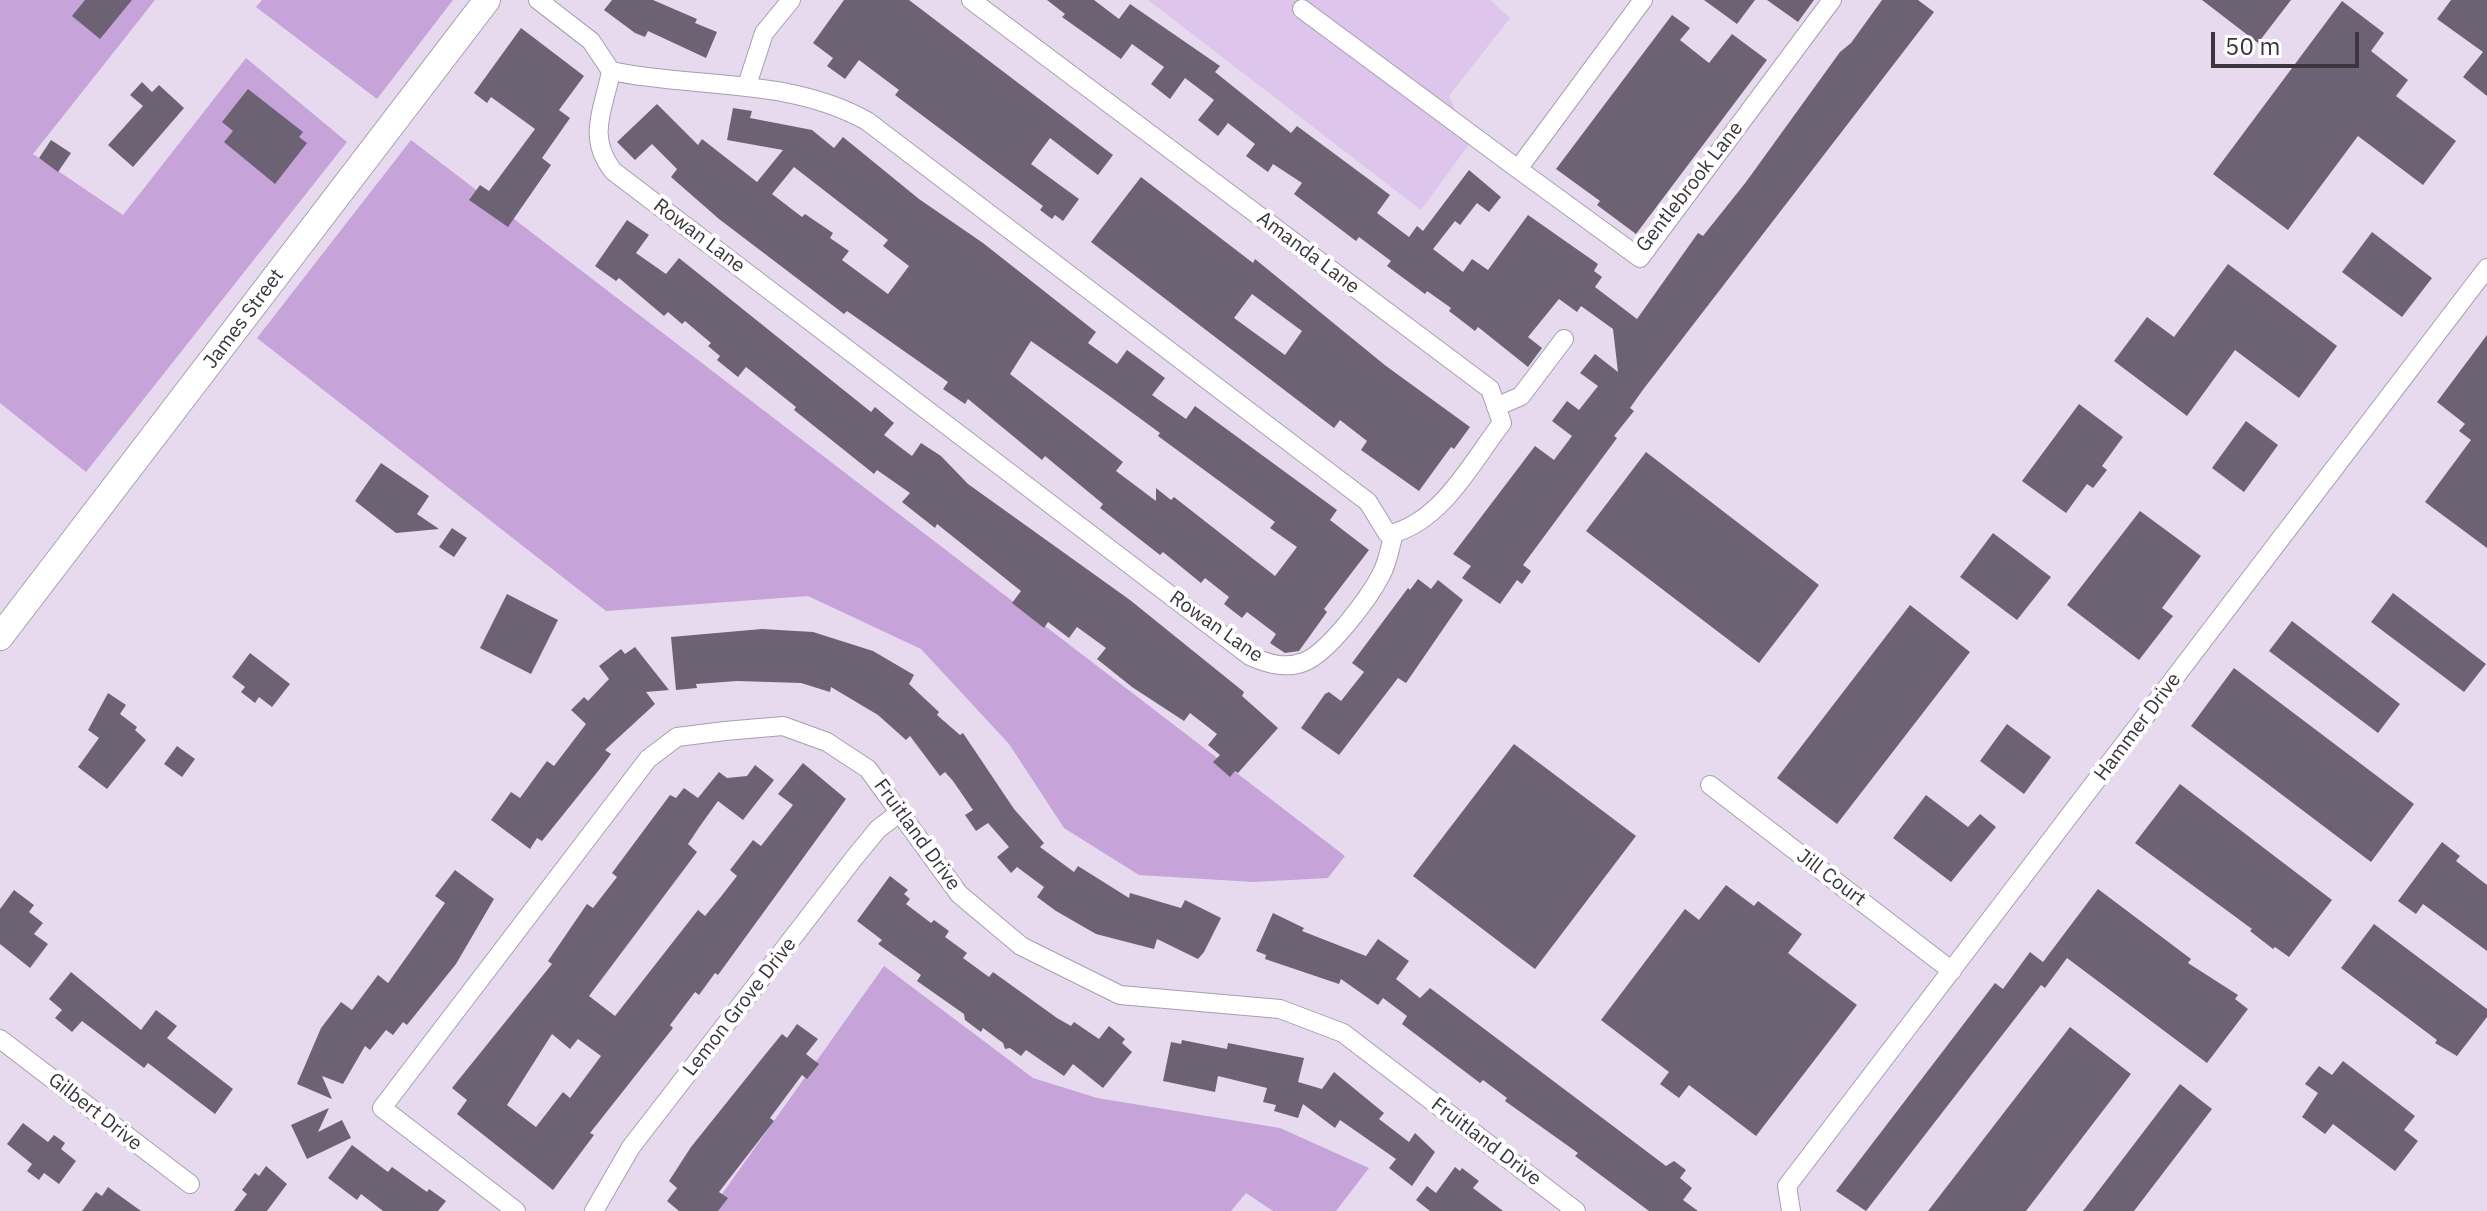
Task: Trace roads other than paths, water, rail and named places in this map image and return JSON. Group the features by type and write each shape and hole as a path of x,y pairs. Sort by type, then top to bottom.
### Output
{"main road":[{"name":"James Street","path":"0,637 487,0"}],"street":[{"path":"538,0 591,41 611,71 642,77 747,85 810,96 839,105 867,121 1368,502 1383,520 1387,533 1413,528 1436,509 1502,423 1496,407 1521,396 1564,339"},
{"path":"747,85 764,33 791,0"},
{"name":"Amanda Lane","path":"971,0 1490,389 1496,407"},
{"path":"1518,169 1643,0"},
{"name":"Gentlebrook Lane","path":"1302,9 1640,258 1832,0"},
{"name":"Rowan Lane","path":"611,71 596,133 604,160 613,171 1250,656 1267,664 1286,666 1305,662 1321,652 1380,577 1394,533"},
{"name":"Hammer Drive","path":"1791,1211 1787,1186 2487,268"},
{"name":"Fruitland Drive","path":"516,1211 382,1108 648,759 677,737 783,726 827,742 868,769 959,894 1021,946 1120,995 1280,1009 1343,1033 1576,1211"},
{"name":"Jill Court","path":"1710,785 1952,971"},
{"name":"Lemon Grove Drive","path":"594,1211 651,1122 855,857 878,829 899,813"},
{"name":"Gilbert Drive","path":"0,1039 190,1184"}]}
